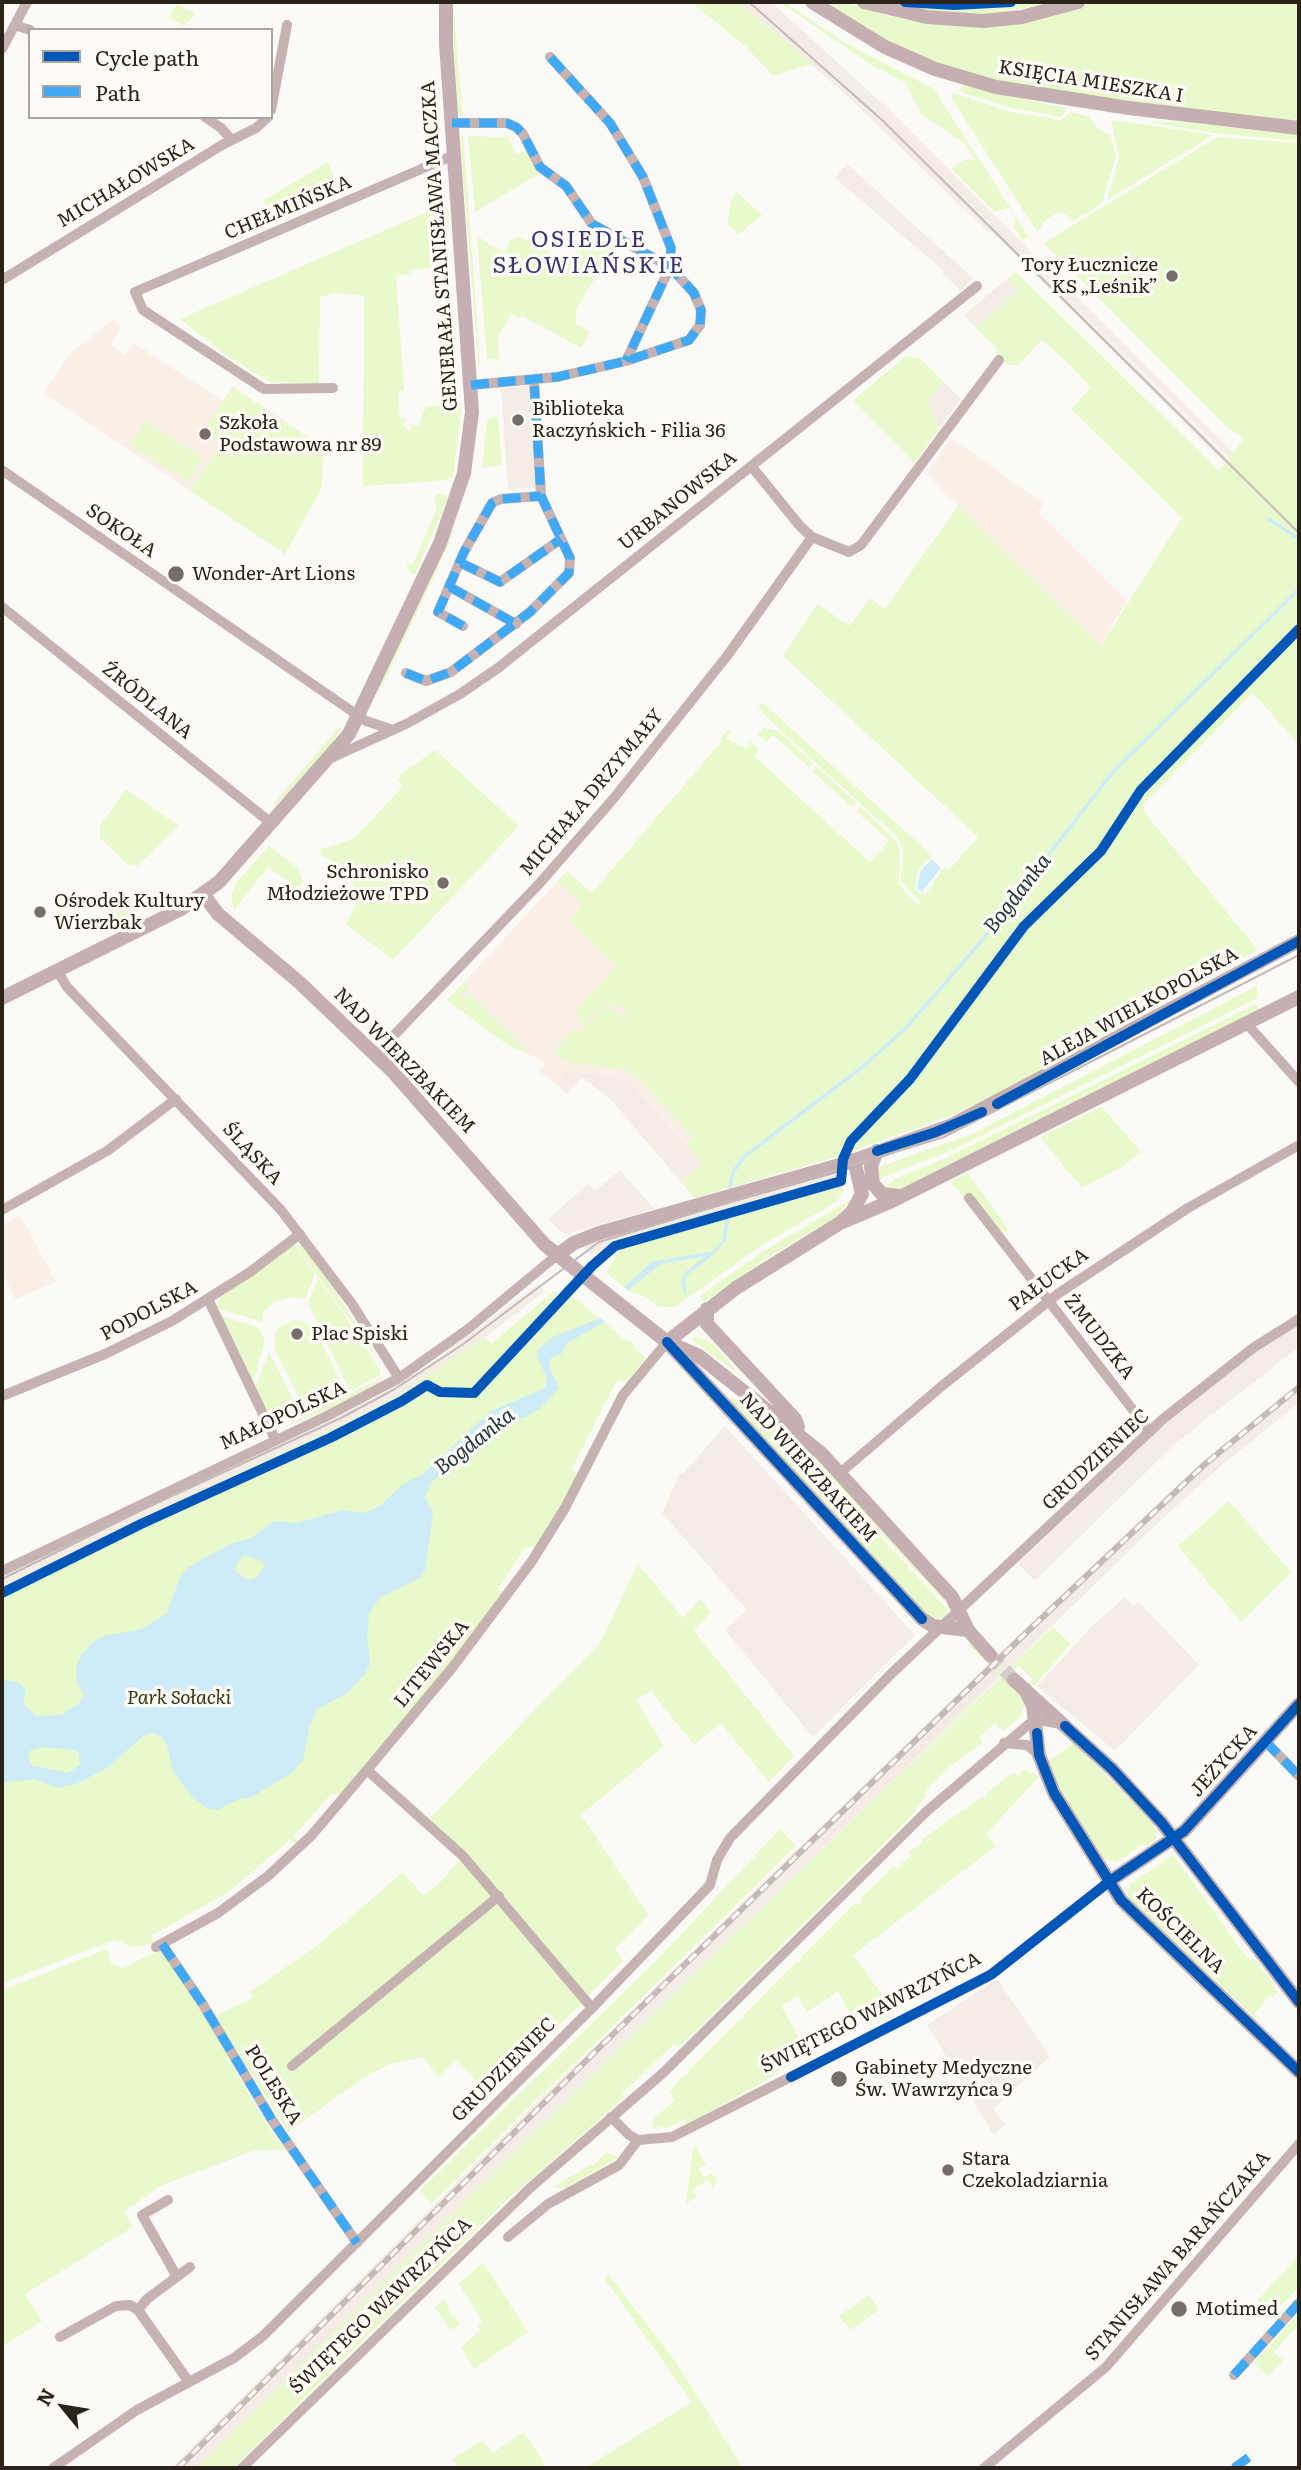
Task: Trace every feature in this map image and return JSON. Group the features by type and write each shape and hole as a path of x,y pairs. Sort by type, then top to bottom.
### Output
{"street":[{"path":"2,49 27,2"},
{"name":"GENERAŁA STANISŁAWA MACZKA","path":"437,2 446,44"},
{"name":"GENERAŁA STANISŁAWA MACZKA","path":"359,716 440,543 456,501 469,445 471,385 446,44 446,2"},
{"name":"KSIĘCIA MIESZKA I","path":"812,2 885,47 935,69 996,88 1122,107 1299,128"},
{"path":"864,2 927,17 983,21 1021,17 1078,2"},
{"path":"15,25 28,29"},
{"path":"273,99 287,25"},
{"path":"550,57 610,123 635,162 671,248 670,267 626,361"},
{"path":"208,119 232,140"},
{"name":"MICHAŁOWSKA","path":"2,280 232,140 255,129 266,119"},
{"path":"452,123 502,123 516,127 523,134 540,167 566,186 592,224 625,239 670,267 698,300 702,317 698,331 683,343 626,361 534,380 471,385"},
{"name":"CHEŁMIŃSKA","path":"332,388 264,389 143,310 135,292 454,155"},
{"name":"URBANOWSKA","path":"331,758 393,730 460,694 498,668 977,286"},
{"path":"752,467 812,537 849,552 861,545 999,360"},
{"path":"406,673 423,681 439,678 469,660 516,624 557,586 571,567 541,496 534,380"},
{"name":"SOKOŁA","path":"2,470 359,716"},
{"path":"463,626 438,612 492,503 501,499 541,496"},
{"name":"MICHAŁA DRZYMAŁY","path":"376,1054 524,900 614,799 734,647 812,537"},
{"path":"461,563 500,582 561,539"},
{"path":"557,586 565,596"},
{"path":"450,587 516,624"},
{"name":"ŹRÓDLANA","path":"2,607 271,823"},
{"path":"359,716 376,727 393,730"},
{"name":"URBANOWSKA","path":"2,998 181,909 219,882 331,758 359,716"},
{"name":"NAD WIERZBAKIEM","path":"203,894 218,915 299,982 376,1054 437,1118 556,1256 667,1342 922,1619 941,1626 968,1630"},
{"name":"ALEJA WIELKOPOLSKA","path":"556,1256 599,1233 854,1160 973,1116 1299,941"},
{"name":"ŚLĄSKA","path":"58,972 67,987 256,1182 300,1234 352,1304 399,1378"},
{"path":"840,1223 859,1217 1299,997"},
{"path":"1246,1023 1299,1082"},
{"path":"2,1210 107,1152 176,1099"},
{"name":"PAŁUCKA","path":"840,1473 1048,1301 1188,1208 1297,1149"},
{"path":"877,1152 871,1166 873,1184 882,1194 898,1196"},
{"path":"667,1342 764,1268 840,1223 856,1208 862,1194 854,1160"},
{"name":"ŻMUDZKA","path":"969,1198 1150,1432"},
{"name":"PODOLSKA","path":"2,1396 104,1354 208,1299 300,1234"},
{"name":"MAŁOPOLSKA","path":"2,1571 399,1378 468,1329 556,1256"},
{"path":"208,1299 275,1439"},
{"name":"NAD WIERZBAKIEM","path":"707,1309 708,1324 795,1419 802,1435"},
{"name":"GRUDZIENIEC","path":"53,2468 137,2410 246,2351 592,2008 710,1885 723,1848 745,1822 927,1639 961,1612 1150,1432 1228,1367 1299,1319"},
{"name":"NAD WIERZBAKIEM","path":"667,1342 699,1356 802,1435 952,1597 968,1630 990,1655"},
{"name":"LITEWSKA","path":"159,1945 218,1913 268,1876 311,1836 368,1770 458,1660 532,1561 565,1508 623,1395 667,1342"},
{"path":"922,1619 928,1631 927,1639"},
{"name":"KOŚCIELNA","path":"1299,2002 1279,1980 1173,1838 1112,1769 1019,1684 1036,1726 1039,1755 1054,1793 1121,1900 1299,2071"},
{"name":"JEŻYCKA","path":"1173,1838 1184,1831 1299,1704"},
{"path":"1036,1726 1049,1722 1063,1725"},
{"name":"ŚWIĘTEGO WAWRZYŃCA","path":"243,2468 530,2188 692,2045 927,1811 1004,1743 1036,1726"},
{"path":"1265,1741 1299,1776"},
{"path":"1004,1743 1027,1745 1039,1755"},
{"path":"368,1770 463,1856 592,2008"},
{"name":"ŚWIĘTEGO WAWRZYŃCA","path":"638,2140 672,2137 986,1978 1110,1881 1173,1838"},
{"path":"292,2066 499,1896"},
{"name":"POLESKA","path":"159,1945 202,2003 272,2120 357,2243"},
{"path":"508,2237 548,2204 619,2165 638,2140 611,2117"},
{"name":"STANISŁAWA BARAŃCZAKA","path":"984,2468 1106,2367 1299,2144"},
{"path":"168,2200 142,2215 177,2277"},
{"path":"138,2310 190,2267"},
{"path":"1234,2375 1299,2303"},
{"path":"60,2337 116,2306 130,2305 138,2310 189,2382"}],"shaded area":[{"path":"739,2 771,2 883,104 1299,518 1299,526 996,228 1299,529 1299,537 991,231 989,233 841,90"},
{"path":"847,164 973,278 961,291 942,273 944,271 835,178"},
{"path":"1008,278 1019,291 976,328 964,315"},
{"name":"Szkoła Podstawowa nr 89","path":"113,319 121,327 110,345 125,355 134,343 223,401 233,387 322,446 322,487 285,554 44,393 70,354"},
{"path":"944,382 961,399 939,428 927,400"},
{"path":"538,385 546,487 508,489 501,388"},
{"path":"951,438 1043,503 1038,512 1127,601 1100,646 926,474"},
{"path":"567,871 774,1064 686,1144 627,1079 568,1070 555,1083 539,1071 546,1062 508,1045 447,1000"},
{"path":"567,1070 627,1079 702,1163 681,1182 613,1102 589,1082 581,1077 567,1094 555,1083"},
{"path":"620,1170 654,1209 567,1234 561,1232 548,1219 588,1184 595,1191"},
{"path":"833,1173 840,1178 618,1243 591,1256 585,1247 594,1241"},
{"path":"20,1215 56,1282 15,1299 2,1271 2,1224"},
{"path":"538,1284 544,1292 462,1355 384,1404 2,1588 2,1576 372,1399 430,1364"},
{"path":"1299,1323 1299,1347 1177,1442 1035,1581 1018,1564 1157,1431 1245,1358"},
{"path":"1299,1383 1299,1403 1216,1470 1157,1524 712,1956 197,2468 171,2468 537,2102 982,1670 1206,1459"},
{"path":"725,1426 915,1635 813,1737 725,1630 747,1610 662,1513 680,1473 683,1474"},
{"path":"1125,1597 1134,1606 1139,1602 1199,1665 1115,1751 1037,1686 1093,1625"},
{"path":"997,1979 1050,2057 993,2109 1005,2124 994,2135 927,2025"}],"green space":[{"path":"453,2 463,119 458,113"},
{"path":"691,2 739,2 812,64 773,76 744,45"},
{"path":"779,2 785,2 847,44 934,89 1029,237 1022,240 1014,227 1015,217 1009,208 994,212 953,171 953,167 966,159 975,160 965,144 920,113 906,83 870,64"},
{"path":"822,2 844,2 888,16 926,23 982,27 1088,2 1299,2 1299,123 1018,86 939,64 894,45"},
{"path":"884,2 955,7 1059,2 990,14 944,13"},
{"path":"177,4 196,14 184,26 169,17"},
{"path":"965,85 1068,108 1061,117 1012,108 957,91"},
{"path":"953,93 1011,112 1061,120 1071,112 1090,117 1096,127 1110,135 1116,156 1102,203 1073,221 1065,214 1057,213 1045,220 1037,232 951,97"},
{"path":"1111,120 1213,135 1107,200 1119,157"},
{"path":"1149,122 1181,122 1299,135 1299,141 1213,133"},
{"path":"463,132 480,360 479,372 460,140"},
{"path":"468,136 508,137 516,154 530,149 542,172 475,212"},
{"path":"1217,137 1299,143 1299,745 1253,693 1143,804 1144,812 1258,950 1017,1084 950,1116 839,1156 695,1198 681,1182 702,1164 686,1144 693,1137 641,1081 626,1070 572,1063 553,1055 573,1028 581,1033 585,1024 607,1006 623,1017 626,1009 607,1004 582,1024 578,1022 580,1014 575,1010 616,966 569,921 581,908 581,903 557,882 567,871 592,893 722,741 720,739 728,729 731,731 726,738 746,749 750,742 755,745 759,749 754,756 870,862 889,841 856,811 860,806 896,841 900,850 899,884 909,897 919,905 921,903 901,881 903,849 897,837 766,717 758,705 764,704 933,856 919,868 914,888 920,894 927,893 944,866 949,870 978,837 783,656 818,604 849,626 870,598 885,609 958,506 1101,646 1182,518 1071,409 1091,387 1071,366 1042,340 1018,365 1007,365 996,356 996,347 976,328 1018,291 1008,278 1016,272 1219,471 1244,439 1225,425 1044,243"},
{"path":"328,162 338,188 334,197 274,223 263,201"},
{"path":"736,191 762,215 738,235 728,224 730,203"},
{"path":"434,209 448,210 449,225 441,236 445,267 410,270 410,274 396,276 404,390 398,391 400,419 406,419 403,425 410,432 412,424 419,426 427,407 462,404 453,477 441,481 363,486 364,296 335,293 320,297 319,384 270,382 224,354 180,319"},
{"path":"584,235 614,248 576,309 576,324 590,332 581,348 522,316 520,319 511,314 498,337 499,360 487,359 477,236 504,253 512,238 515,240 517,236 570,262"},
{"path":"906,356 921,359 944,382 927,401 939,428 914,463 852,401"},
{"path":"233,387 323,448 322,487 285,554 190,491 221,444 202,432"},
{"path":"495,416 498,419 502,465 482,468 487,420"},
{"path":"145,421 203,458 188,482 129,444"},
{"path":"439,493 448,496 415,574 410,573 406,563 413,564 437,508 434,497"},
{"path":"463,509 382,687 379,687"},
{"path":"343,727 274,808 274,803 338,728"},
{"path":"763,727 778,731 813,763 809,767 773,735 767,741 758,735"},
{"path":"435,750 519,826 393,960 346,924 356,904 355,887 341,867 321,855 320,849 354,839 403,786 398,780 400,775"},
{"path":"816,766 857,803 853,808 812,771"},
{"path":"126,789 179,826 137,866 127,864 100,838 100,825"},
{"path":"269,846 298,868 303,882 298,889 268,867 234,910 231,896 236,883"},
{"path":"147,897 156,903 107,923 104,929 92,925"},
{"path":"464,983 469,988 461,997 464,1000 470,994 531,1055 508,1045 447,1000"},
{"path":"1257,986 1258,997 1254,1000 955,1149 876,1180 877,1168 974,1133"},
{"path":"1256,1004 1260,1010 896,1192 881,1190 896,1178 946,1158"},
{"path":"1102,1107 1141,1152 1122,1167 1082,1188 1040,1137"},
{"path":"968,1173 1008,1229 1003,1233 966,1200 951,1181"},
{"path":"837,1184 845,1191 836,1202 759,1247 675,1307 659,1307 644,1296 632,1293 606,1273 622,1246"},
{"path":"852,1199 835,1218 766,1259 704,1302 700,1296 762,1252"},
{"path":"294,1244 315,1274 305,1299 290,1297 275,1302 264,1310 262,1322 217,1308 219,1297"},
{"path":"295,1244 302,1246 330,1283 385,1369"},
{"path":"318,1278 355,1331 323,1334 308,1303"},
{"name":"Park Sołacki","path":"554,1291 565,1303 572,1296 627,1341 633,1342 634,1348 646,1358 626,1382 618,1380 572,1469 578,1475 564,1501 535,1547 526,1547 497,1590 504,1592 454,1659 340,1795 331,1794 294,1836 299,1841 296,1845 290,1840 228,1892 151,1936 154,1943 133,1947 114,1940 2,1983 2,1588 384,1404 485,1338 491,1344"},
{"path":"221,1316 258,1327 265,1340 253,1383"},
{"path":"294,1320 302,1321 315,1329 346,1393 306,1413 275,1349 275,1334 280,1327"},
{"path":"358,1335 381,1371 380,1375 350,1391 325,1338"},
{"path":"696,1336 715,1345 741,1376 691,1339"},
{"path":"269,1352 301,1415 275,1428 255,1388"},
{"path":"385,1376 378,1383 334,1407 278,1430"},
{"path":"732,1397 796,1444 946,1608 949,1605 945,1617 937,1619 924,1614 729,1400"},
{"path":"801,1446 810,1451 946,1598 943,1600"},
{"path":"1229,1501 1291,1572 1241,1622 1178,1546"},
{"path":"638,1564 683,1618 700,1599 711,1612 694,1631 794,1756 769,1782 721,1723 694,1745 651,1691 636,1700 664,1746 581,1815 648,1915 615,1949 623,1961 491,2095 456,2061 438,2077 423,2057 390,2064 363,2078 288,2132 215,2016 253,1998 250,1992 318,1945 403,1872 423,1895 438,1885 460,1859 394,1798 399,1791 429,1819 600,1643"},
{"path":"1053,1627 1071,1644 1034,1686 1030,1683 1033,1679 1019,1666 1007,1677 1019,1690 1025,1704 1020,1717 1003,1731 995,1723 979,1737 983,1743 952,1765 924,1791 927,1795 908,1820 678,2048 674,2044 622,2094 625,2097 508,2199 233,2468 197,2468 712,1956 1002,1676 968,1645 972,1642 1004,1673"},
{"path":"1074,1743 1155,1825 1153,1827 1157,1833 1156,1839 1148,1845 1142,1844 1117,1862 1106,1859 1102,1861 1057,1789 1046,1763"},
{"path":"1024,1769 1039,1777 986,1834 996,1846 853,1955 895,2012 882,2020 874,2016 851,2015 838,1991 807,2012 798,1996 781,2006 808,2053 757,2086 687,2124 685,2120 666,2128 653,2128 653,2119 674,2101 670,2092 680,2079 689,2074 689,2070 738,2021 745,2018 744,2015 796,1962 799,1963 802,1956 855,1903 858,1905 862,1901 861,1898 894,1866 897,1869 902,1864 899,1861 905,1861 910,1856 907,1853 922,1843 921,1840 982,1797 985,1798 989,1791 1008,1776 1015,1773 1018,1776"},
{"path":"780,1829 796,1846 431,2204 420,2190 656,1961"},
{"path":"1173,1855 1247,1958 1257,1961 1278,1993 1273,1997 1270,1995 1255,2013 1262,2024 1127,1898 1130,1884"},
{"path":"107,1949 110,1962 122,1968 161,1950 194,1997 259,2112 278,2141 288,2149 253,2151 160,2186 124,2212 133,2227 25,2294 42,2321 2,2347 2,1990"},
{"path":"694,2144 706,2164 699,2169 704,2177 712,2173 717,2181 713,2187 708,2180 693,2189 697,2197 686,2203"},
{"path":"606,2152 619,2157 565,2188 554,2187 590,2165 593,2166"},
{"path":"1299,2255 1299,2287 1272,2315 1257,2301"},
{"path":"483,2263 528,2332 474,2369 461,2348 480,2330 478,2326 483,2322 459,2284"},
{"path":"609,2275 675,2361 743,2468 585,2468 692,2402 604,2278"},
{"path":"869,2295 879,2310 850,2330 839,2316"},
{"path":"444,2298 452,2317 455,2316 460,2324 450,2330 435,2307"},
{"path":"1299,2314 1299,2324 1274,2352 1283,2360 1268,2376 1253,2363"},
{"path":"524,2432 547,2468 457,2468 452,2459 483,2440 492,2453"}],"water":[{"path":"931,859 941,868 922,892 917,888 921,871"},
{"path":"730,1214 726,1240 713,1255 661,1264 628,1290 624,1287 652,1262 713,1251 722,1241 726,1215"},
{"path":"600,1318 605,1322 567,1343 562,1353 550,1359 549,1367 559,1388 539,1409 525,1417 496,1426 464,1458 431,1482 425,1497 433,1514 425,1571 420,1578 381,1597 374,1605 369,1615 367,1637 370,1664 364,1675 347,1693 316,1710 310,1724 303,1760 293,1772 250,1798 239,1799 217,1810 207,1808 193,1798 173,1771 167,1745 161,1736 152,1733 143,1736 109,1767 76,1784 59,1788 34,1779 2,1783 2,1679 20,1683 25,1690 24,1705 36,1716 62,1715 77,1706 84,1695 77,1682 76,1668 82,1654 93,1642 104,1636 142,1629 167,1613 181,1575 189,1567 228,1545 251,1538 274,1521 297,1523 343,1510 364,1513 380,1506 403,1484 423,1474 491,1411 545,1388 547,1378 536,1355 539,1348 553,1337","holes":["244,1555 262,1561 264,1567 256,1578 249,1580 236,1572 236,1564","43,1747 73,1750 79,1753 80,1765 68,1773 31,1765 28,1755 31,1750"]}],"waterway":[{"path":"1269,519 1299,539"},
{"name":"Bogdanka","path":"730,1188 733,1172 745,1156 865,1065 906,1028 979,944 1113,772 1299,589"},
{"path":"685,1292 683,1280 687,1273 710,1255"}],"tunnel":[{"path":"990,1655 1014,1680"}],"tram line":[{"path":"749,2 882,120 1299,533"},
{"path":"2,1579 146,1508 341,1418 393,1390 462,1345 599,1242 944,1137 1299,955"}],"railway":[{"path":"178,2468 601,2046 1028,1631 1204,1465 1299,1387"}],"marked path":[{"path":"471,385 557,377 626,361 689,340 700,325 701,310 694,293 670,267 671,248 643,177 610,123 550,57"},
{"path":"452,123 507,123 516,127 523,134 540,167 566,186 592,224 670,267 626,361"},
{"path":"406,673 426,681 451,672 530,612 569,573 570,558 541,496 534,380"},
{"path":"463,626 438,612 464,552 492,503 501,499 541,496"},
{"path":"461,563 500,582 561,539"},
{"path":"450,587 516,624"},
{"path":"1265,1741 1299,1776"},
{"path":"162,1944 202,2003 272,2120 357,2243"},
{"path":"1234,2375 1299,2303"},
{"path":"1234,2468 1252,2455"}],"cycle path":[{"path":"905,2 954,5 1011,2"},
{"path":"2,1593 141,1524 330,1438 427,1385 440,1392 474,1393 592,1266 615,1246 841,1181 843,1159 851,1141 910,1079 1024,926 1101,851 1141,790 1299,629"},
{"path":"997,1104 1299,941"},
{"path":"877,1151 936,1132 982,1112"},
{"path":"667,1342 922,1619"},
{"path":"791,2077 992,1974 1110,1881 1184,1831 1299,1704"},
{"path":"1065,1726 1112,1769 1162,1823 1299,2002"},
{"path":"1037,1733 1039,1755 1054,1793 1121,1900 1299,2072"}],"place":[{"name":"Tory Łucznicze KS „Leśnik”","path":"1172,276"},
{"name":"Biblioteka Raczyńskich - Filia 36","path":"518,420"},
{"name":"Szkoła Podstawowa nr 89","path":"205,434"},
{"name":"Wonder-Art Lions","path":"176,574"},
{"name":"Schronisko Młodzieżowe TPD","path":"443,883"},
{"name":"Ośrodek Kultury Wierzbak","path":"40,912"},
{"name":"Plac Spiski","path":"297,1334"},
{"name":"Gabinety Medyczne Św. Wawrzyńca 9","path":"839,2079"},
{"name":"Stara Czekoladziarnia","path":"948,2170"},
{"name":"Motimed","path":"1179,2309"}],"district":[{"name":"OSIEDLE SŁOWIAŃSKIE","path":"589,253"}]}
